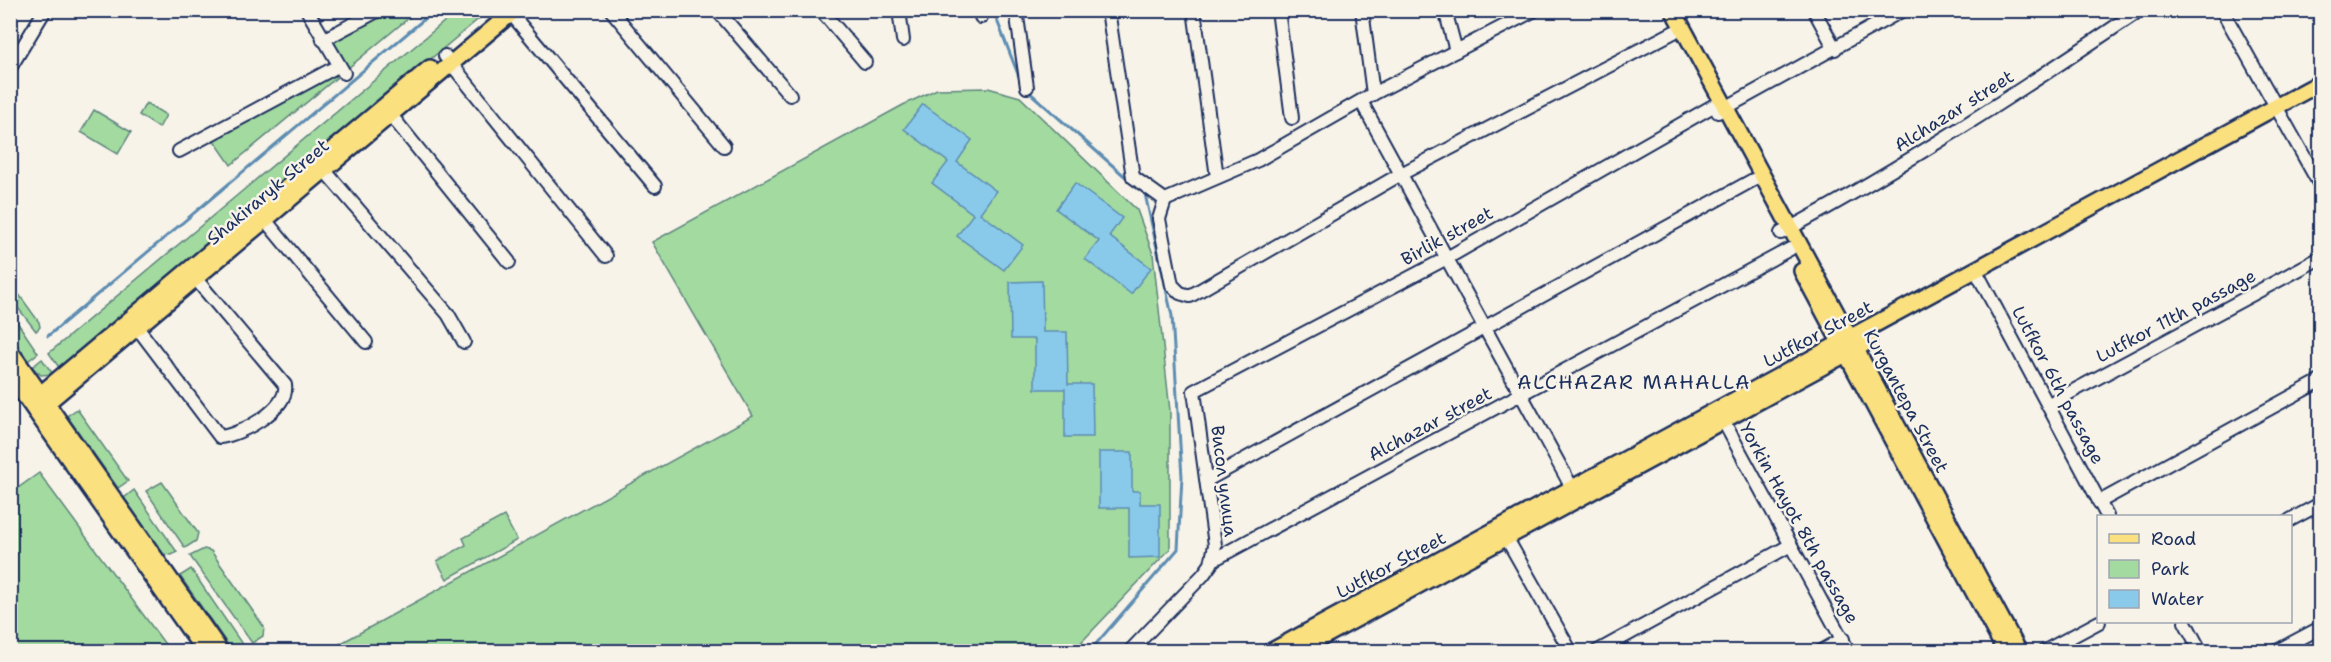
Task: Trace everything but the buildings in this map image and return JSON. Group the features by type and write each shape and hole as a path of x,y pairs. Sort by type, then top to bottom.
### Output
{"main road":[{"name":"Kurgantepa Street","path":"1662,10 2019,651"},
{"name":"Kurgantepa Street","path":"1673,10 1753,180 1786,230 1790,249 1849,346 2006,651"},
{"name":"Shakiraryk Street","path":"38,403 508,11"},
{"name":"Lutfkor Street","path":"2281,111 2320,83"},
{"name":"Lutfkor Street","path":"1270,651 1303,646 1503,533 2281,111 2320,95"},
{"path":"10,351 38,403 205,651"},
{"path":"10,375 38,403 221,651"}],"street":[{"path":"10,68 45,10"},
{"path":"180,151 341,70 307,10"},
{"path":"323,40 379,10"},
{"path":"611,10 724,146"},
{"path":"717,10 790,95"},
{"path":"821,10 865,62"},
{"path":"899,10 903,40"},
{"path":"1016,10 1027,87"},
{"path":"1108,10 1133,177 1165,200"},
{"path":"1194,10 1217,177"},
{"path":"1278,10 1292,118"},
{"path":"1362,10 1373,94"},
{"path":"1445,10 1456,51"},
{"path":"1814,10 1835,49"},
{"name":"Birlik street","path":"1194,391 1447,258 1903,10"},
{"name":"Alchazar street","path":"1786,230 1858,191 1992,110 2140,10"},
{"path":"2222,10 2281,111 2320,185"},
{"path":"508,11 655,186"},
{"path":"1531,12 1373,94 1362,103 1258,160 1165,200 1159,219 1172,285 1180,293 1190,296 1401,174 1674,32"},
{"path":"448,60 606,256"},
{"path":"1362,103 1575,494"},
{"path":"387,111 509,262"},
{"path":"321,166 448,314 464,342"},
{"path":"1207,480 1753,180"},
{"path":"261,216 366,342"},
{"name":"Alchazar street","path":"1213,560 1523,395 1790,249"},
{"name":"Lutfkor 11th passage","path":"2049,404 2320,258"},
{"path":"133,323 220,437 238,432 281,404 285,396 285,385 192,274"},
{"name":"Lutfkor 6th passage","path":"1978,276 2049,404 2106,515"},
{"path":"2100,502 2320,381"},
{"name":"Висол улица","path":"1130,651 1203,575 1213,560 1215,545 1194,391"},
{"name":"Yorkin Hayot 8th passage","path":"1720,416 1849,651"},
{"path":"2292,519 2320,504"},
{"path":"1503,533 1571,651"},
{"path":"1596,651 1790,546"},
{"path":"2043,651 2097,622"},
{"path":"2186,623 2201,651"},
{"path":"2275,651 2320,628"},
{"path":"1820,651 1843,639"},
{"path":"2299,639 2306,651"}],"green space":[{"path":"387,11 417,11 231,165 213,139 345,70 331,44 333,41"},
{"path":"457,11 488,11 60,369 49,353"},
{"path":"988,88 1020,97 1137,210 1153,254 1170,411 1170,549 1073,651 325,652 753,416 652,242 903,105 937,89"},
{"path":"146,103 166,115 159,128 139,115"},
{"path":"94,110 131,132 118,154 81,132"},
{"path":"10,282 39,322 40,327 36,331 11,299"},
{"path":"11,313 38,353 28,361 11,336"},
{"path":"42,359 53,374 41,375 32,367"},
{"path":"77,409 128,481 118,488 67,416"},
{"path":"39,473 170,651 11,651 11,493"},
{"path":"162,482 198,533 196,541 185,548 146,491"},
{"path":"134,490 177,552 172,555 163,554 124,498"},
{"path":"504,516 517,540 447,579 437,561 466,545 463,538"},
{"path":"204,549 211,551 264,627 263,636 252,643 190,556"},
{"path":"191,569 244,647 232,651 180,576"}],"water":[{"path":"923,104 972,140 957,162 996,191 980,213 1023,245 1004,270 957,236 973,214 932,183 948,162 904,129"},
{"path":"1075,183 1122,218 1109,236 1151,268 1131,294 1085,259 1099,241 1056,209"},
{"path":"1042,281 1043,332 1067,332 1068,384 1092,384 1093,437 1065,437 1065,389 1035,389 1035,339 1011,339 1010,282"},
{"path":"1099,452 1132,452 1132,491 1140,491 1140,504 1160,504 1160,557 1129,558 1129,508 1099,508"}],"waterway":[{"path":"48,336 435,10"},
{"path":"993,10 1023,87"},
{"path":"1028,91 1129,180"},
{"path":"1089,652 1178,549 1182,477 1172,316 1145,194 1136,186"},
{"path":"10,473 13,477 10,479"}],"district":[{"name":"ALCHAZAR MAHALLA","path":"1634,382"}]}
